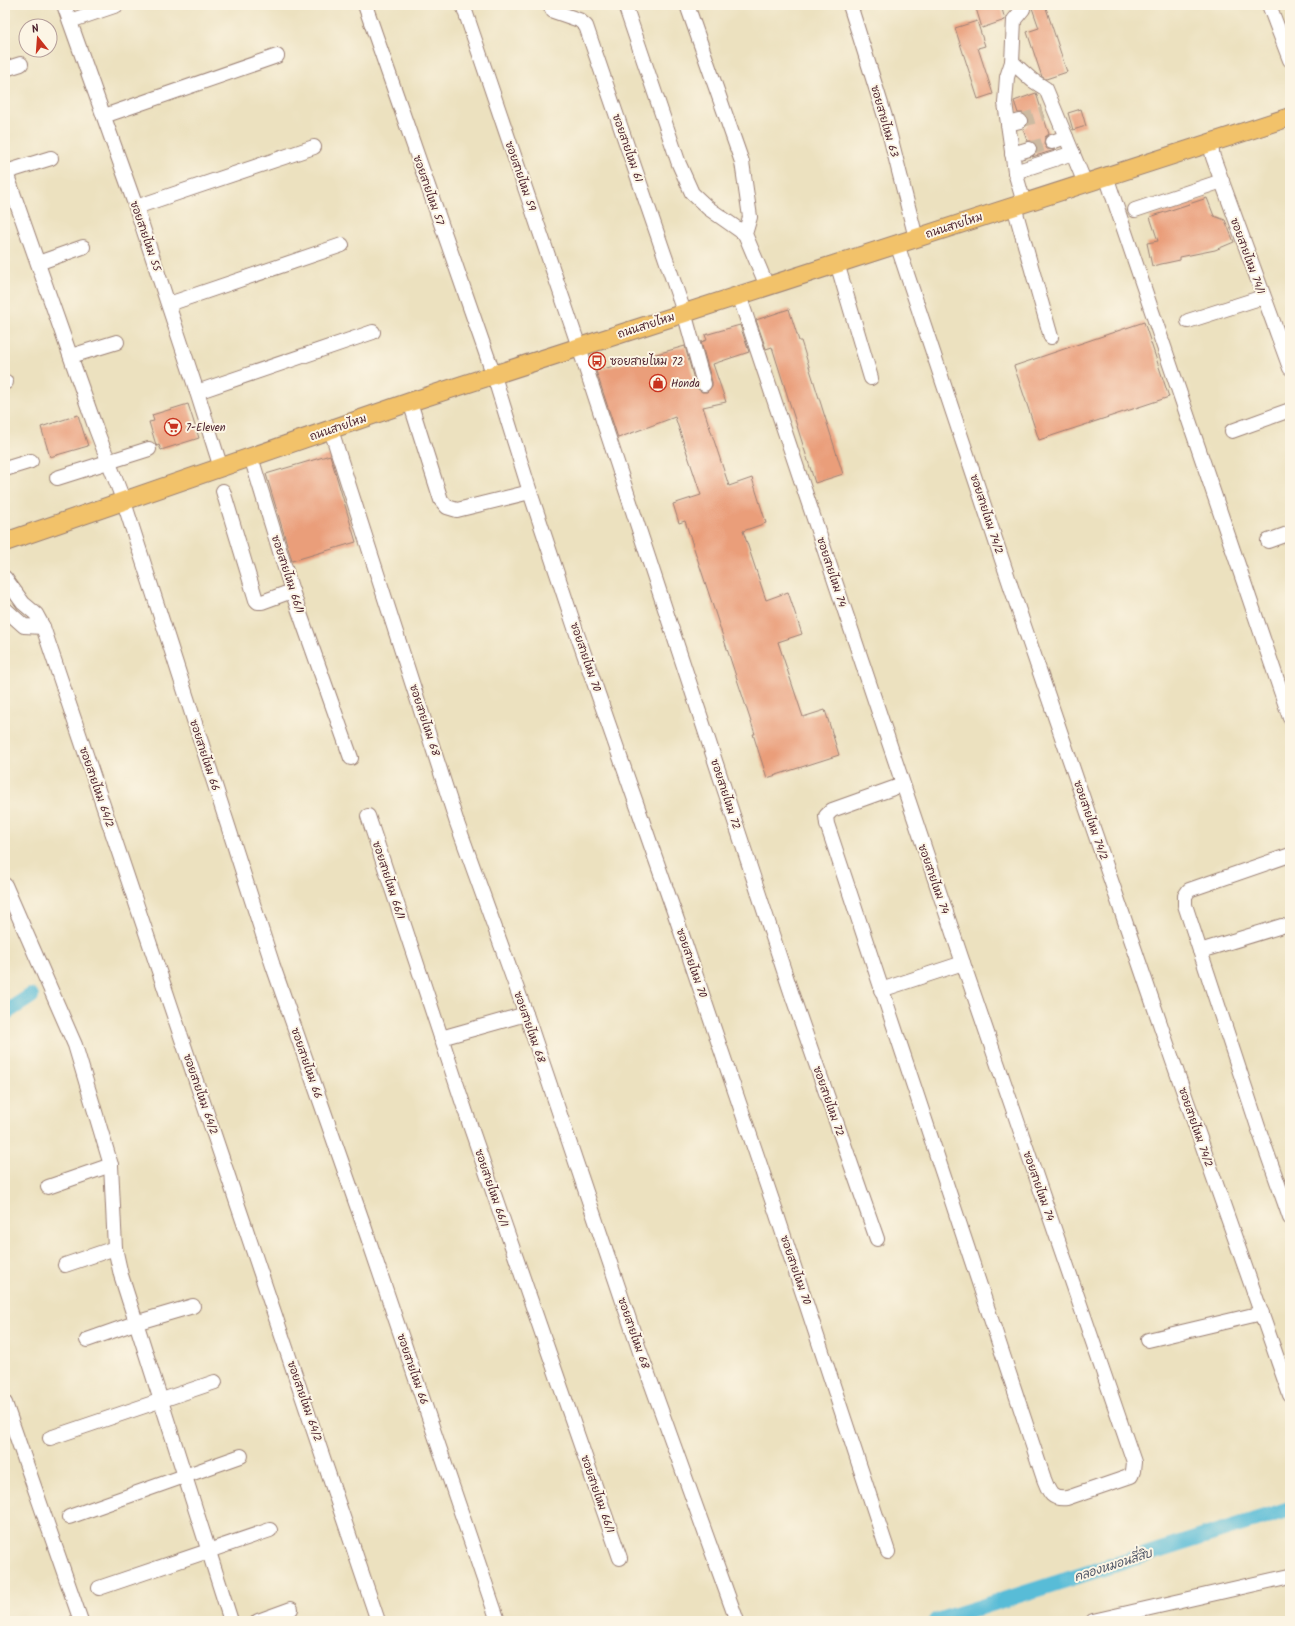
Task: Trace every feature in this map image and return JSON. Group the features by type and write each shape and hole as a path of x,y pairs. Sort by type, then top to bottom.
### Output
{"main road":[{"name":"ถนนสายไหม","path":"5,542 410,402 1290,117"}],"street":[{"name":"ซอยสายไหม 55","path":"64,5 169,304 221,468"},
{"path":"70,21 117,5"},
{"name":"ซอยสายไหม 57","path":"365,5 494,376"},
{"name":"ซอยสายไหม 59","path":"463,5 579,347"},
{"name":"ซอยสายไหม 61","path":"550,5 553,11 579,20 586,26 684,312 704,384"},
{"path":"625,5 679,164 692,192 708,208 744,234 767,286"},
{"path":"687,5 742,162 750,217 744,234"},
{"name":"ซอยสายไหม 63","path":"850,5 886,120 916,238"},
{"path":"1269,5 1290,60"},
{"path":"1023,9 1014,20 1012,62 1007,77 1005,103 1014,122 1012,154 1019,204 1051,337"},
{"path":"104,116 277,56"},
{"path":"1012,62 1032,80 1046,89 1049,112 1066,137 1085,183"},
{"path":"5,69 20,64"},
{"path":"1052,142 1066,137"},
{"name":"ซอยสายไหม 74/1","path":"1210,142 1213,157 1290,368"},
{"path":"136,207 314,147"},
{"path":"1012,154 1029,149"},
{"path":"1014,172 1072,153"},
{"path":"5,171 51,158"},
{"name":"ซอยสายไหม 66","path":"5,171 124,502 273,966 366,1233 498,1621"},
{"path":"1106,176 1290,718"},
{"path":"1135,210 1222,182"},
{"name":"ซอยสายไหม 74/2","path":"897,244 1022,620 1169,1050 1290,1395"},
{"path":"169,304 342,245"},
{"path":"38,262 83,247"},
{"path":"837,263 871,378"},
{"name":"ซอยสายไหม 74","path":"739,295 902,784 1134,1462 1134,1471 1131,1476 1067,1498 1059,1499 1054,1497 1049,1491 881,990"},
{"path":"1188,321 1263,297"},
{"path":"197,392 373,332"},
{"path":"71,356 117,342"},
{"name":"ซอยสายไหม 72","path":"579,347 792,995 877,1239"},
{"name":"ซอยสายไหม 70","path":"494,376 530,492 778,1216 888,1552"},
{"path":"410,402 440,500 447,508 457,510 530,492"},
{"path":"1232,431 1290,410"},
{"name":"ซอยสายไหม 68","path":"331,430 458,822 526,1014 643,1360 737,1621"},
{"path":"57,478 149,449"},
{"name":"ซอยสายไหม 66/1","path":"251,458 292,591 351,758"},
{"path":"5,469 31,461"},
{"path":"223,491 258,602 262,602 292,591"},
{"path":"1268,541 1290,533"},
{"name":"ซอยสายไหม 64/2","path":"5,578 23,603 36,614 43,628 378,1621"},
{"path":"5,609 24,626 43,628"},
{"path":"902,784 832,810 826,816 826,824 881,990 963,963"},
{"name":"ซอยสายไหม 66/1","path":"368,816 441,1038 620,1558"},
{"path":"1290,855 1190,890 1185,896 1185,905 1259,1130 1290,1218"},
{"path":"5,886 75,1045 111,1165 115,1248 121,1275 135,1323 231,1621"},
{"path":"1200,951 1282,926"},
{"path":"441,1038 526,1014"},
{"path":"48,1187 111,1165"},
{"path":"65,1265 115,1248"},
{"path":"87,1340 135,1323 193,1306"},
{"path":"1148,1340 1262,1313"},
{"path":"50,1438 215,1382"},
{"path":"5,1403 81,1621"},
{"path":"69,1517 241,1456"},
{"path":"99,1588 270,1530"},
{"path":"1094,1621 1290,1576"},
{"path":"258,1621 291,1609"}],"building":[{"path":"975,5 1001,5 1005,20 982,28"},
{"path":"1031,5 1045,5 1067,72 1046,79 1042,77 1027,32 1039,28"},
{"path":"977,21 985,46 978,48 993,94 978,99 955,28"},
{"path":"1036,93 1049,134 1045,137 1044,144 1047,149 1055,150 1032,157 1037,151 1037,146 1031,141 1027,141 1023,129 1028,124 1028,119 1023,113 1018,113 1014,101"},
{"path":"1081,109 1086,126 1073,130 1068,113"},
{"path":"1207,198 1214,216 1225,220 1234,242 1215,250 1180,257 1180,260 1152,266 1147,243 1158,241 1150,217"},
{"path":"789,309 799,341 801,341 843,474 815,483 772,347 766,349 756,320"},
{"path":"1144,322 1169,397 1039,440 1014,366"},
{"path":"740,325 749,352 713,364 726,402 703,407 729,486 752,478 766,523 743,531 766,600 788,592 802,634 778,642 803,717 825,710 839,755 767,778 753,734 755,734 685,521 679,523 673,504 701,495 675,417 618,438 596,371 685,346 696,387 702,392 707,392 712,386 712,382 701,342 707,340 705,335"},
{"path":"188,404 199,438 161,450 159,445 156,445 149,422 154,421 152,415"},
{"path":"78,415 88,446 50,457 41,427"},
{"path":"330,455 356,542 292,561 266,474"}],"waterway":[{"path":"5,1013 31,996"},
{"name":"คลองหมอนสี่สิบ","path":"937,1621 1290,1509"}],"tunnel":[{"path":"1020,121 1043,114"},
{"path":"1029,149 1052,142"}],"place":[{"name":"ซอยสายไหม 72","path":"597,361"},
{"name":"Honda","path":"658,383"},
{"name":"7-Eleven","path":"173,427"}]}
